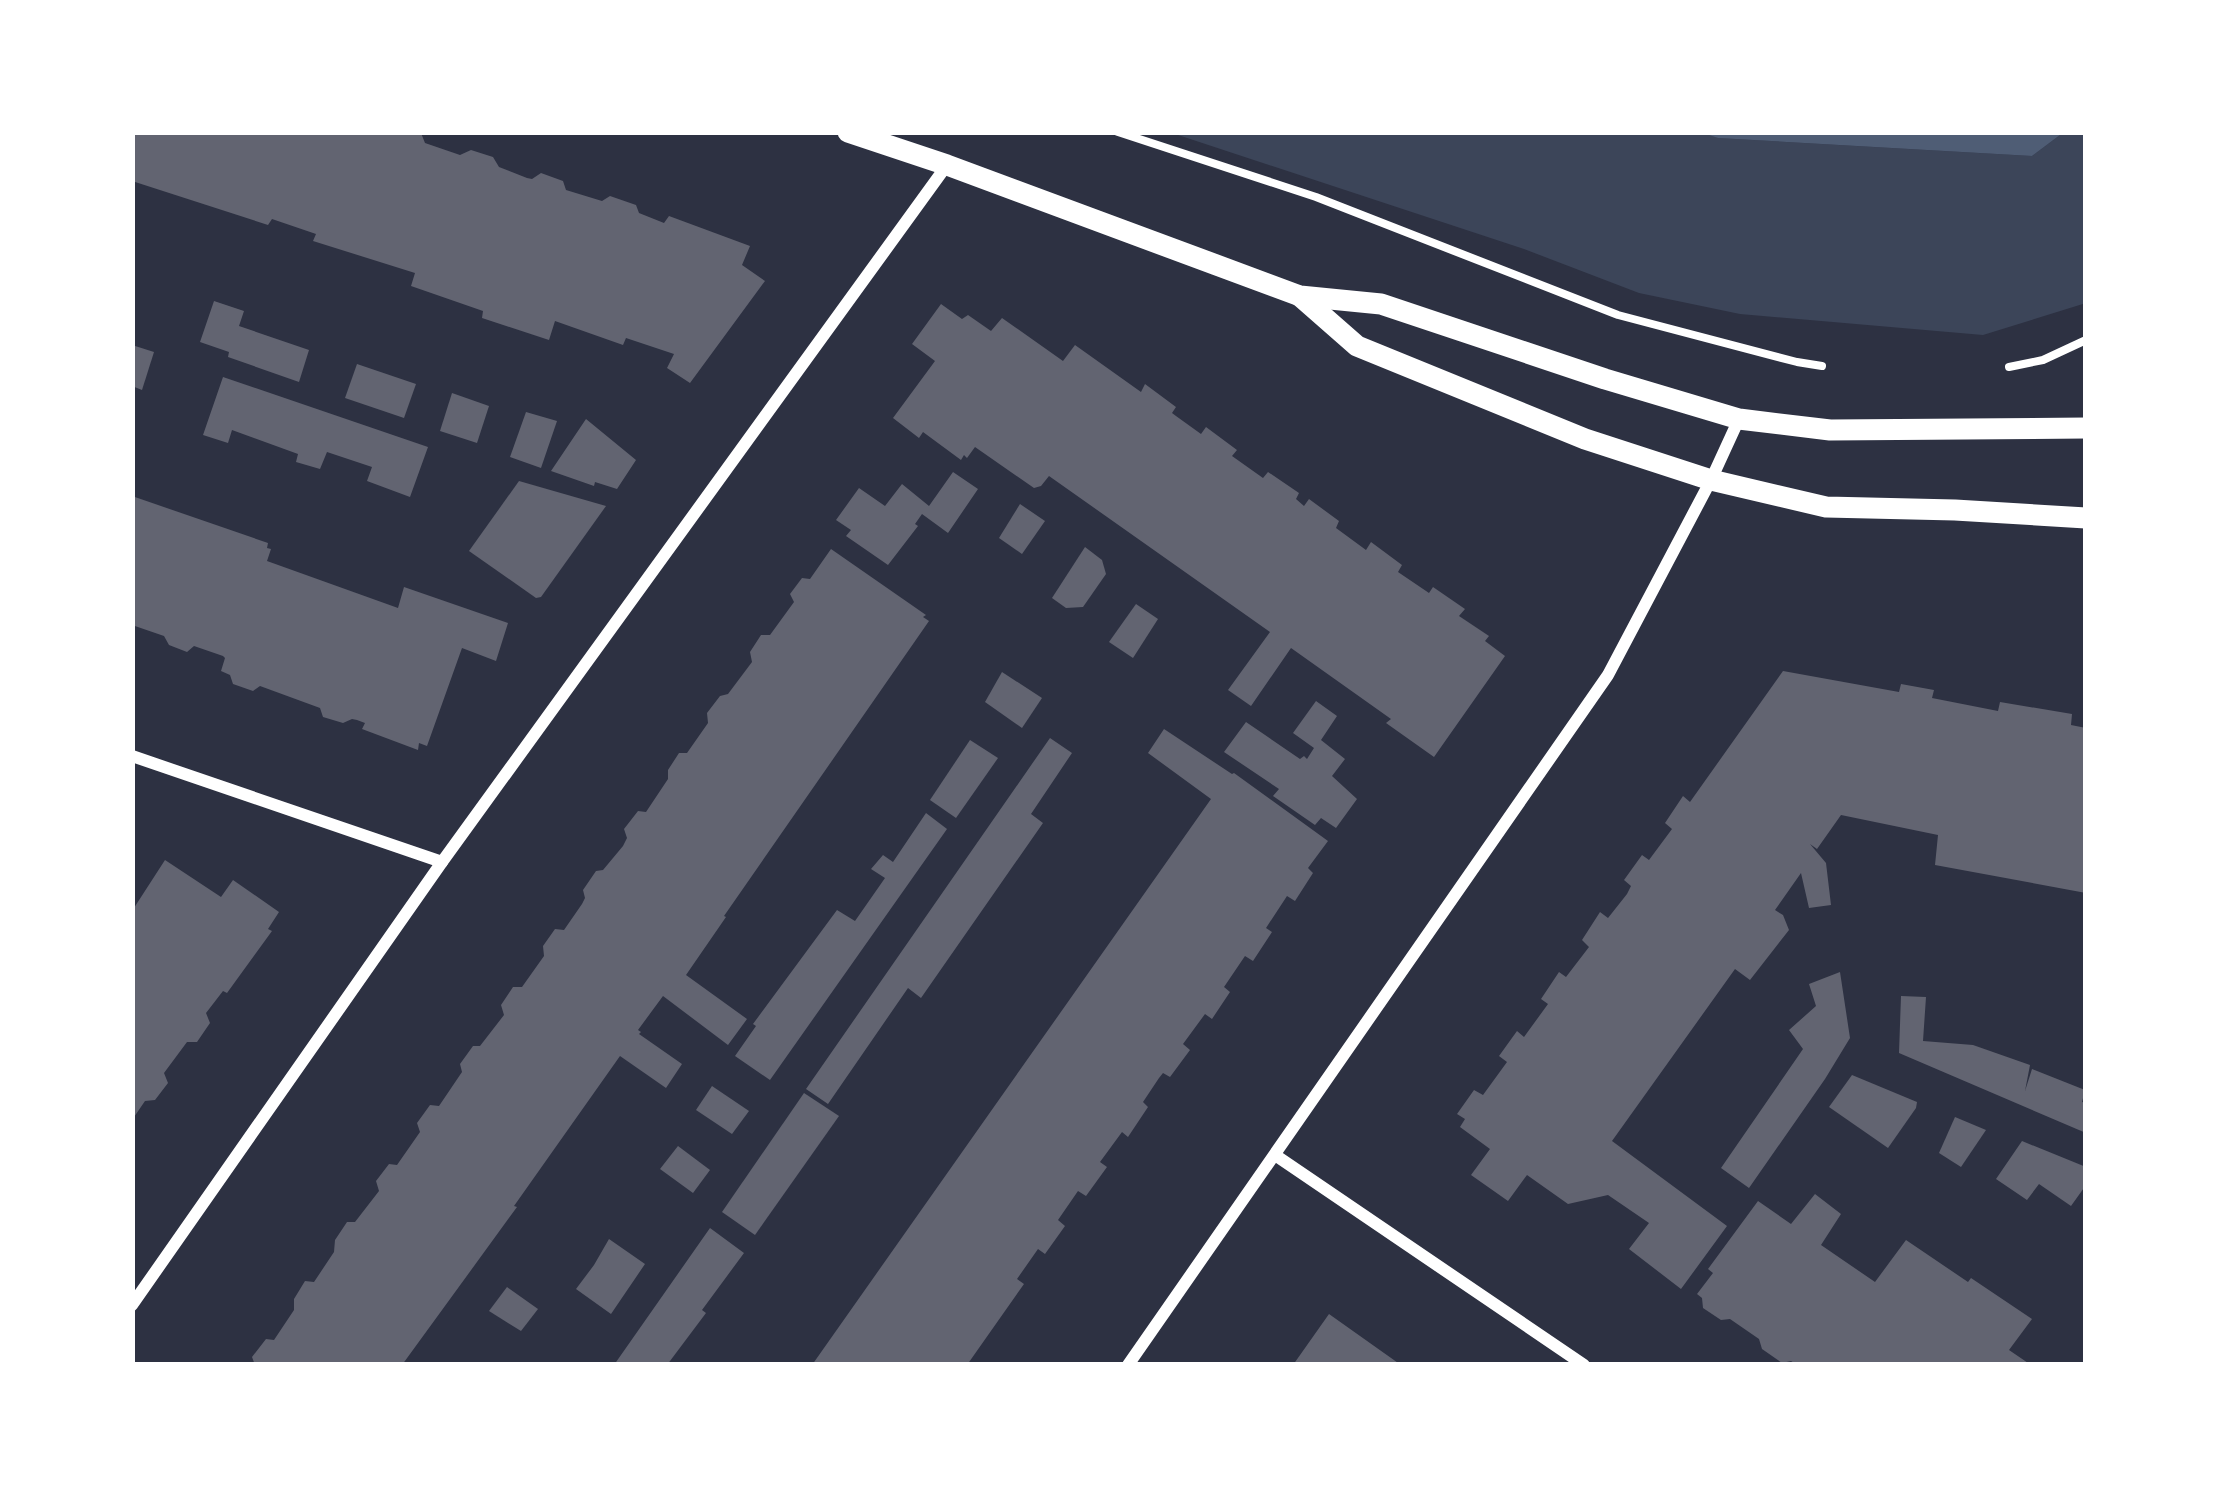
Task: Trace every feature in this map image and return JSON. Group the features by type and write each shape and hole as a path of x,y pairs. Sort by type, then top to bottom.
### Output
{"street":[{"path":"848,132 1300,296 1381,304 1739,418 1830,430 2086,428"},
{"path":"132,1305 442,862 947,165"},
{"path":"1300,296 1358,346 1585,439 1711,480 1826,506 2086,518"},
{"path":"1128,1365 1608,675 1739,418"},
{"path":"132,756 442,862"},
{"path":"1275,1155 1584,1365"}],"path":[{"path":"1118,132 1316,197 1618,315 1840,369"},
{"path":"2005,368 2043,360 2086,340"}],"shaded area":[{"path":"1169,132 1700,132 1719,138 2032,156 2064,132 2086,132 2086,303 1983,335 1740,314 1639,293 1524,249"},
{"path":"1700,132 2064,132 2032,156 1718,138"}],"building":[{"path":"132,132 417,132 425,143 460,155 471,150 493,157 499,167 527,178 541,173 563,181 566,190 602,201 610,196 664,223 669,216 750,246 742,265 765,281 690,383 667,368 674,354 626,338 623,345 555,321 549,340 482,318 483,311 411,286 415,273 313,241 316,234 272,219 268,225 132,181"},
{"path":"214,301 244,311 239,326 309,350 299,382 200,342"},
{"path":"941,304 991,331 1002,318 1063,361 1075,345 1141,392 1145,384 1176,407 1172,413 1201,434 1206,427 1237,450 1232,456 1263,478 1268,472 1299,493 1296,499 1304,506 1309,499 1339,521 1336,528 1366,550 1371,542 1402,565 1398,572 1429,593 1433,587 1465,609 1459,616 1489,636 1485,641 1505,656 1434,757 1386,723 1391,719 1291,648 1251,706 1228,690 1270,632 1049,476 1034,488 975,447 961,460 923,432 919,438 893,418 935,361 912,344"},
{"path":"132,345 154,352 142,390 132,386"},
{"path":"357,364 416,384 404,418 345,398"},
{"path":"223,377 428,447 410,497 367,481 372,467 327,452 320,469 296,462 298,454 232,430 228,443 203,435"},
{"path":"452,393 489,406 477,443 440,431"},
{"path":"526,412 557,421 541,468 510,457"},
{"path":"586,419 636,460 617,489 551,471"},
{"path":"953,472 978,489 948,533 922,514 888,565 846,536 851,530 836,520 859,488 885,506 902,484 929,506"},
{"path":"519,481 606,506 536,598 469,551"},
{"path":"132,496 268,543 267,561 398,608 404,587 508,623 496,661 462,648 427,746 419,743 418,750 362,729 365,723 357,720 343,723 323,717 320,708 260,686 253,691 233,684 230,675 221,671 223,656 194,646 187,652 169,645 164,636 132,625"},
{"path":"1020,504 1045,521 1022,554 999,538"},
{"path":"1085,547 1102,560 1106,574 1083,607 1066,608 1052,598"},
{"path":"831,549 929,621 686,975 747,1019 728,1045 663,996 638,1030 682,1064 666,1088 620,1056 402,1365 255,1365 252,1357 266,1339 274,1340 294,1310 294,1299 305,1281 314,1282 347,1222 355,1222 379,1191 376,1181 389,1164 397,1165 420,1132 417,1123 430,1105 439,1106 462,1072 460,1064 504,1015 501,1005 513,987 522,987 544,956 543,946 555,929 564,930 582,904 583,890 596,871 603,870 623,846 624,829 638,811 646,812 679,753 687,753 708,723 707,713 752,662 750,652 761,635 770,635 794,602 790,594 802,578 810,579"},
{"path":"1136,604 1158,619 1133,658 1109,642"},
{"path":"1783,671 1899,692 1901,684 1934,690 1932,698 1998,711 2000,702 2072,714 2071,725 2086,728 2086,893 1935,865 1938,835 1841,815 1817,849 1810,844 1826,863 1831,905 1809,908 1801,873 1775,910 1783,915 1789,930 1750,980 1735,969 1612,1141 1727,1226 1681,1289 1629,1249 1649,1223 1608,1195 1568,1204 1527,1175 1508,1201 1471,1175 1490,1149 1460,1127 1465,1119 1457,1114 1474,1090 1483,1095 1507,1062 1499,1056 1517,1031 1524,1037 1548,1004 1541,999 1559,972 1566,977 1589,947 1582,940 1600,912 1608,918 1627,894 1631,886 1624,880 1642,855 1649,860 1672,829 1665,823 1683,796 1690,802"},
{"path":"1002,672 1042,698 1022,728 985,702"},
{"path":"1316,701 1337,716 1321,740 1345,759 1332,776 1357,799 1336,828 1321,818 1315,825 1273,796 1279,789 1224,752 1246,722 1300,759 1307,759 1314,748 1293,733"},
{"path":"1164,729 1328,841 1308,868 1313,873 1295,901 1287,896 1266,928 1272,932 1253,961 1245,956 1224,987 1230,992 1212,1019 1205,1014 1183,1044 1190,1050 1170,1077 1163,1073 1159,1078 1143,1102 1148,1107 1128,1137 1122,1132 1100,1162 1107,1167 1086,1196 1078,1191 1058,1220 1065,1226 1045,1254 1038,1249 1017,1279 1024,1284 967,1365 812,1365 1211,799 1148,753"},
{"path":"1050,738 1072,753 1031,814 1043,823 921,998 908,988 828,1104 806,1089"},
{"path":"970,740 998,758 956,818 930,800"},
{"path":"926,813 947,829 770,1080 735,1056 753,1024 837,910 855,921 885,878 871,869 883,855 893,862"},
{"path":"165,860 221,897 233,880 279,912 268,929 272,931 227,993 223,991 206,1013 210,1023 197,1042 187,1042 164,1073 168,1083 155,1100 145,1101 132,1120 132,911"},
{"path":"1840,972 1850,1038 1749,1188 1721,1168 1803,1049 1789,1030 1816,1006 1809,984"},
{"path":"1901,996 1926,997 1923,1041 1973,1045 2030,1065 2025,1091 2032,1069 2085,1090 2086,1133 1899,1053"},
{"path":"1852,1075 1917,1102 1888,1148 1829,1107"},
{"path":"712,1086 749,1111 732,1134 696,1110"},
{"path":"804,1093 839,1116 755,1235 722,1212"},
{"path":"1955,1117 1986,1130 1961,1167 1939,1153"},
{"path":"2022,1141 2086,1167 2086,1185 2071,1206 2039,1184 2027,1200 1996,1179"},
{"path":"678,1146 710,1170 693,1193 660,1169"},
{"path":"1815,1194 1841,1214 1821,1245 1875,1282 1906,1240 2032,1319 2009,1350 2031,1365 1782,1363 1762,1349 1759,1339 1703,1308 1697,1294 1713,1273 1708,1269 1758,1201 1791,1224"},
{"path":"710,1228 744,1253 702,1310 706,1313 667,1365 614,1365"},
{"path":"609,1239 645,1264 611,1314 576,1289"},
{"path":"507,1287 538,1309 521,1331 489,1311"},
{"path":"1329,1314 1384,1353 1401,1365 1293,1365"}]}
